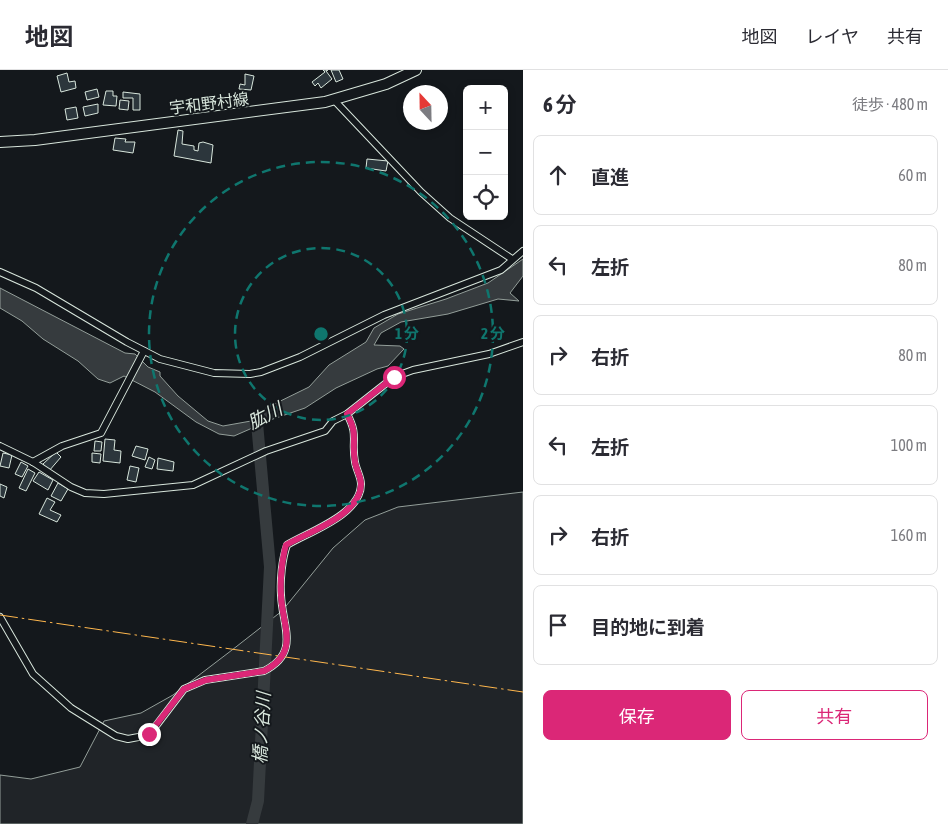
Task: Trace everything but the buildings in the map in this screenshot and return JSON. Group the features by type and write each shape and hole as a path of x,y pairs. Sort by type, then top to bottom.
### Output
{"main road":[{"name":"宇和野村線","path":"0,142 35,140 272,111 334,100 386,84 416,70"}],"street":[{"path":"334,100 421,192 450,218 512,259"},
{"path":"0,272 36,288 143,354 214,373 261,372 300,357 384,315 501,270 523,251"},
{"path":"0,446 33,462 71,487 85,493 104,494 186,486 227,470 266,451 325,431 333,421 347,414 394,377 407,372 489,354 523,342"},
{"path":"33,462 62,446 102,433 143,354"},
{"path":"0,617 33,674 71,708 116,736 128,739 149,734 184,689 206,680 251,673 271,667 288,646 288,634 281,596 286,545 343,514 358,496 361,484 355,462 355,428 347,414"}],"shaded area":[{"path":"523,492 523,824 0,824 0,775 31,779 80,767 104,721 141,713 173,695 232,650 282,611 333,548 365,520 398,507"}],"water":[{"name":"肱川","path":"523,259 523,276 510,293 519,301 498,299 448,314 401,322 381,333 374,345 400,346 404,349 388,366 377,369 336,388 305,408 273,419 234,436 219,434 196,422 155,392 124,376 110,383 98,379 78,361 43,339 22,321 0,308 0,288 125,353 135,354 148,367 160,372 160,376 178,396 208,421 223,426 251,421 258,412 309,387 329,365 366,342 374,328 398,314 488,283"}],"waterway":[{"name":"橋ノ谷川","path":"252,824 258,801 270,567 257,423"}],"power":[{"path":"0,615 523,692"}],"route":[{"path":"149,734 184,689 206,680 264,671 271,667 284,652 288,646 288,634 281,596 286,545 343,514 358,496 361,484 355,462 355,428 347,414 394,377"}]}
